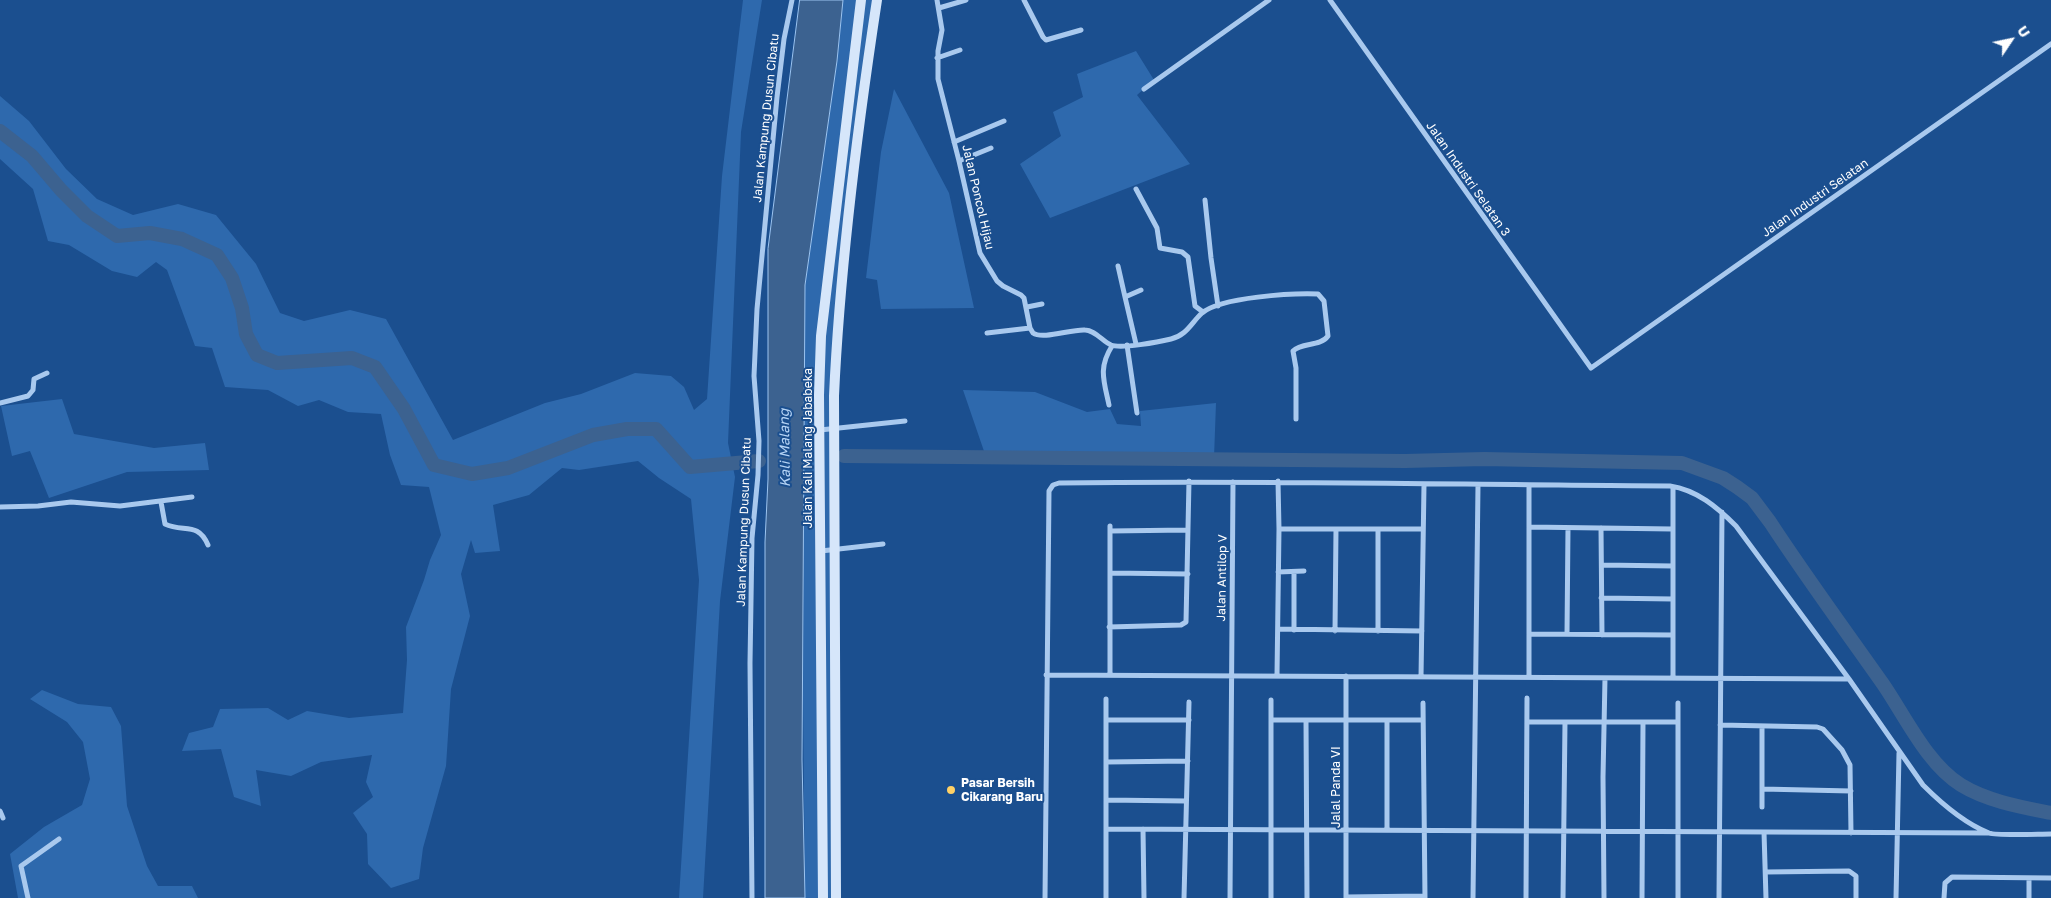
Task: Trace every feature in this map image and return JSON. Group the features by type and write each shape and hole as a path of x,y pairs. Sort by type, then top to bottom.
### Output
{"main road":[{"name":"Jalan Kali Malang Jababeka","path":"823,898 821,336 861,0"},
{"path":"836,898 834,433 837,336 856,154 877,0"},
{"path":"842,152 856,154"}],"street":[{"name":"Jalan Kampung Dusun Cibatu","path":"752,898 752,538 758,475 754,376 757,309 777,97 784,39 792,0"},
{"name":"Jalan Poncol Hijau","path":"937,0 942,30 937,58 938,80 960,161 980,253 997,281 1021,295 1027,307"},
{"path":"939,8 966,0"},
{"path":"1024,0 1046,40 1081,30"},
{"path":"1144,89 1269,0"},
{"name":"Jalan Industri Selatan 3","path":"1330,0 1591,368"},
{"name":"Jalan Industri Selatan","path":"1591,368 2051,44"},
{"path":"937,58 960,50"},
{"path":"954,142 1004,121"},
{"path":"960,161 991,148"},
{"path":"1136,189 1157,228 1160,248 1182,252 1188,257 1195,306 1203,312"},
{"path":"1205,200 1210,258 1218,306"},
{"path":"1118,266 1136,344"},
{"path":"1125,297 1141,290"},
{"path":"1042,304 1027,307 1032,333 1040,336 1086,330 1112,346 1127,346 1172,339 1182,335 1203,312 1218,306 1260,297 1304,293 1320,295 1324,301 1328,336 1322,341 1294,349 1296,419"},
{"path":"988,333 1030,328"},
{"path":"1109,405 1103,366 1105,357 1112,346"},
{"path":"1127,346 1137,413"},
{"path":"0,403 28,396 33,390 34,379 47,373"},
{"path":"820,435 905,421"},
{"path":"1109,627 1184,624 1188,620 1187,530 1189,481"},
{"path":"1277,675 1278,481"},
{"path":"1045,898 1049,491 1050,487 1058,483 1278,481 1424,485 1673,487 1702,498 1722,512 1736,526 1923,785 1948,809 1990,833"},
{"name":"Jalan Antilop V","path":"1230,898 1232,482"},
{"path":"1421,677 1424,485"},
{"path":"1473,898 1474,679 1478,485"},
{"path":"1529,485 1529,677"},
{"path":"1673,487 1673,678"},
{"path":"0,507 38,506 71,502 120,506 192,497"},
{"path":"161,502 165,524 170,527 195,529 202,534 208,545"},
{"path":"1719,898 1718,832 1722,512"},
{"path":"1529,527 1672,529"},
{"path":"1110,674 1110,528 1187,530"},
{"path":"1567,634 1568,528"},
{"path":"1601,528 1602,635"},
{"path":"1279,529 1423,529"},
{"path":"1335,631 1336,529"},
{"path":"1378,529 1378,631"},
{"path":"821,551 883,544"},
{"path":"1602,565 1673,566"},
{"path":"1278,572 1304,571"},
{"path":"1294,572 1294,630"},
{"path":"1111,573 1188,574"},
{"path":"1601,598 1673,599"},
{"path":"1278,630 1422,631"},
{"path":"1529,634 1673,635"},
{"path":"1046,675 1849,680"},
{"name":"Jalal Panda VI","path":"1346,676 1346,897"},
{"path":"1604,898 1605,678"},
{"path":"1526,898 1527,698"},
{"path":"1106,699 1106,898"},
{"path":"1271,700 1271,898"},
{"path":"1184,898 1189,702"},
{"path":"1346,897 1424,897 1423,703"},
{"path":"1678,703 1678,898"},
{"path":"1106,720 1189,720"},
{"path":"1271,720 1423,720"},
{"path":"1306,720 1307,898"},
{"path":"1387,720 1387,830"},
{"path":"1528,722 1678,722"},
{"path":"1563,898 1565,722"},
{"path":"1642,898 1643,722"},
{"path":"1720,725 1817,727 1823,729 1848,759 1850,765 1851,832"},
{"path":"1762,727 1762,807"},
{"path":"1896,898 1899,752"},
{"path":"1106,762 1188,761"},
{"path":"1762,789 1851,791"},
{"path":"1106,800 1186,801"},
{"path":"0,811 3,818"},
{"path":"1106,828 2051,834"},
{"path":"1143,829 1144,898"},
{"path":"1764,832 1766,898"},
{"path":"28,898 22,866 58,839"},
{"path":"1766,872 1852,872 1856,876 1856,898"},
{"path":"1944,898 1945,883 1952,877 2051,878"},
{"path":"2029,878 2029,898"}],"shaded area":[{"path":"743,0 762,0 741,132 728,443 735,477 720,601 703,898 679,898 699,580 691,499 659,478 638,461 579,470 562,468 529,495 493,505 500,551 475,553 471,540 461,574 470,616 451,689 446,766 423,848 419,879 391,888 368,864 367,834 353,813 373,797 366,782 372,755 321,762 291,776 256,770 261,806 234,797 221,749 182,751 189,733 213,727 220,709 268,708 288,720 307,711 349,718 403,713 407,660 406,627 441,535 429,487 401,485 390,455 381,414 348,412 319,400 298,406 268,390 225,387 212,348 195,346 167,270 156,262 137,277 112,271 69,245 48,241 33,189 0,159 0,96 29,121 66,169 97,199 133,215 178,204 216,215 256,264 280,313 304,321 350,310 386,319 453,440 545,403 581,394 635,373 671,376 684,387 694,410 707,399 722,176"},
{"path":"843,0 877,0 837,337 836,898 805,898 803,696 805,284 837,61"},
{"path":"1136,51 1154,80 1137,95 1190,164 1050,218 1020,164 1061,136 1053,112 1083,97 1077,74"},
{"path":"894,89 949,193 974,308 881,309 877,280 866,278 881,152"},
{"path":"963,390 1035,392 1087,412 1110,409 1117,424 1141,426 1140,411 1216,403 1214,458 986,457"},
{"path":"62,399 74,434 154,448 205,443 209,470 127,472 49,498 30,451 12,456 1,406"},
{"path":"42,690 78,704 111,707 121,726 127,806 147,866 158,886 192,886 198,898 18,898 10,854 44,827 82,805 90,779 83,742 67,722 30,699"}],"water":[{"name":"Kali Malang","path":"800,0 843,0 837,61 805,285 802,759 805,898 765,898 765,542 768,479 768,249"}],"waterway":[{"path":"0,131 32,156 61,190 87,216 117,236 150,233 182,239 217,255 232,278 242,308 246,334 257,355 277,363 352,358 375,367 404,409 434,465 472,474 508,468 593,435 627,429 656,429 690,467 759,461"},
{"path":"844,456 1405,461 1484,459 1682,463 1723,478 1752,498 1883,684 1917,739 1949,776 1971,791 2004,803 2051,813"}],"place":[{"name":"Pasar Bersih Cikarang Baru","path":"951,790"}]}
